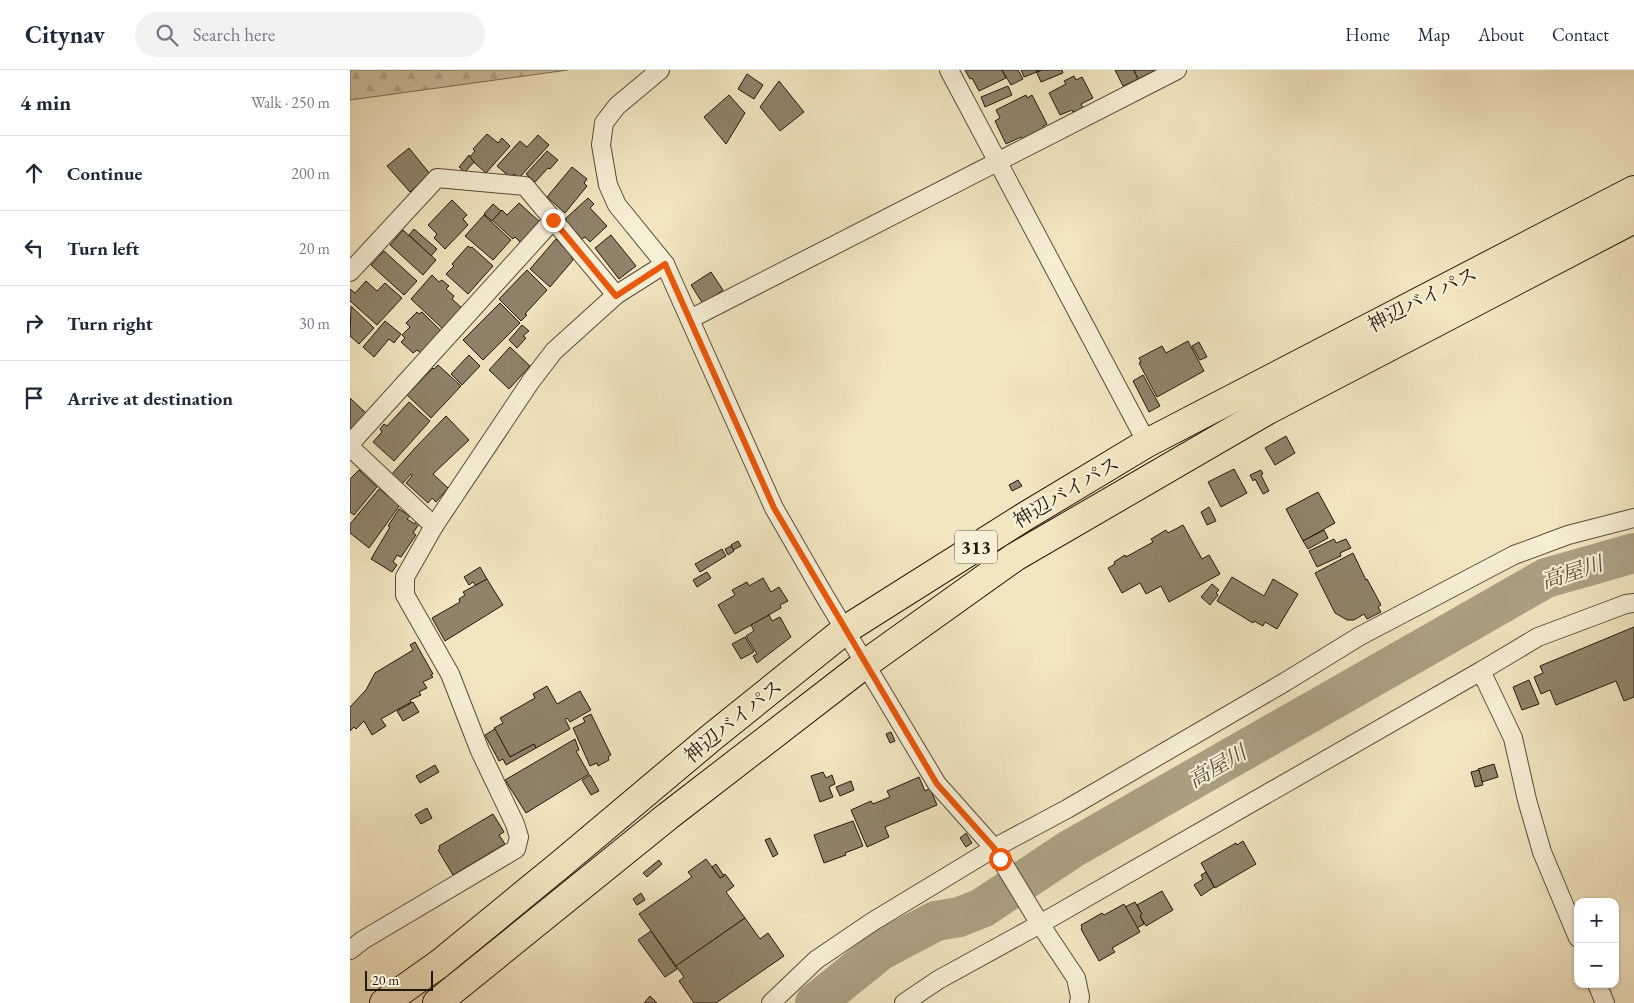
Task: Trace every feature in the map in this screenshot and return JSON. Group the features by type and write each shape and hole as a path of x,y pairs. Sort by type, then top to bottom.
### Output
{"highway":[{"name":"神辺バイパス","path":"384,1003 447,958 712,737 845,630 1024,517 1147,443 1634,190"},
{"name":"神辺バイパス","path":"437,1003 668,816 865,664 1015,557 1268,410 1634,219"}],"street":[{"path":"660,70 617,106 604,123 600,145 608,185 616,206 665,264 774,508 937,784 997,853 1038,922 1076,978 1080,997 1079,1003"},
{"path":"950,70 1147,443"},
{"path":"690,319 1177,70"},
{"path":"350,272 437,178 525,186 616,296"},
{"path":"434,526 350,446 553,220"},
{"path":"350,950 363,940 516,849 519,838 516,824 480,752 450,674 405,595 405,577 434,526 526,389 554,352 616,296 665,264"},
{"path":"771,1003 816,960 872,922 997,853 1067,809 1360,636 1432,596 1514,556 1568,534 1634,518"},
{"path":"904,1003 938,980 1038,922 1538,637 1626,604 1634,603"},
{"path":"1482,670 1513,738 1527,800 1542,852 1574,928"},
{"path":"1599,988 1605,1003"}],"green space":[{"path":"350,70 568,70 350,100"}],"building":[{"path":"965,70 1002,70 1006,78 979,91"},
{"path":"1002,70 1018,70 1023,79 1011,85"},
{"path":"1021,70 1042,70 1024,77"},
{"path":"1037,70 1038,72 1042,70 1062,70 1063,73 1041,82"},
{"path":"1115,70 1134,70 1138,79 1123,86"},
{"path":"1134,70 1156,70 1138,79"},
{"path":"747,74 763,85 754,99 738,89"},
{"path":"1074,76 1076,80 1082,77 1093,98 1081,104 1083,108 1060,115 1049,93 1066,84 1064,81"},
{"path":"779,81 804,112 780,131 760,107"},
{"path":"1008,86 1012,95 985,107 981,97"},
{"path":"729,95 745,113 726,144 704,117"},
{"path":"1026,95 1027,98 1032,95 1047,124 1043,126 1044,129 1022,140 1021,137 1006,144 995,121 1000,118 996,110"},
{"path":"487,134 498,143 502,138 510,146 486,173 469,158 475,151 473,149"},
{"path":"538,135 549,145 519,178 514,174 511,178 497,166 520,141 527,147"},
{"path":"409,148 430,174 410,192 387,166"},
{"path":"547,151 558,160 535,182 526,174"},
{"path":"469,155 474,162 465,172 459,167"},
{"path":"572,167 587,179 584,183 587,186 565,213 547,197"},
{"path":"588,198 594,204 590,208 607,226 590,242 585,237 582,239 564,220"},
{"path":"452,200 467,215 463,219 468,225 445,249 434,238 437,234 428,225"},
{"path":"519,203 541,223 522,244 515,237 513,239 492,220 502,210 507,215"},
{"path":"493,204 501,211 492,221 484,214"},
{"path":"484,215 511,240 493,260 465,236"},
{"path":"414,229 437,249 431,256 409,235"},
{"path":"403,230 436,260 423,275 390,245"},
{"path":"611,235 636,266 619,279 595,248"},
{"path":"556,239 572,256 573,260 550,287 530,269"},
{"path":"468,246 472,247 493,266 468,294 446,274"},
{"path":"384,251 417,281 404,295 371,265"},
{"path":"527,270 547,290 521,321 499,299"},
{"path":"711,272 723,290 703,304 691,285"},
{"path":"432,275 439,282 442,280 449,286 446,289 454,296 452,299 463,309 444,330 411,299"},
{"path":"366,281 377,291 385,283 402,298 377,325 350,301 350,289 355,293"},
{"path":"500,303 520,323 483,360 463,340"},
{"path":"351,306 374,328 359,344 350,336"},
{"path":"417,312 419,314 422,312 442,332 422,354 417,350 413,353 401,342 405,338 402,335 410,327 406,323"},
{"path":"385,321 401,334 394,343 389,339 374,357 363,347"},
{"path":"522,325 529,331 523,336 526,338 517,348 509,340"},
{"path":"1188,341 1204,371 1157,397 1139,363 1141,362 1139,358 1162,346 1166,353"},
{"path":"1199,342 1207,357 1200,360 1192,346"},
{"path":"510,347 530,366 509,389 489,370"},
{"path":"469,355 480,366 462,385 451,374"},
{"path":"438,365 461,386 431,418 407,395"},
{"path":"1143,375 1160,406 1149,412 1133,381"},
{"path":"350,398 366,413 350,430"},
{"path":"409,402 430,421 394,461 373,442 382,432 380,429 384,424 387,426"},
{"path":"446,416 469,440 433,474 448,488 436,502 432,498 428,503 406,483 412,476 411,474 402,484 391,475"},
{"path":"1286,436 1295,453 1275,465 1265,448"},
{"path":"1234,469 1247,493 1221,507 1208,482"},
{"path":"359,470 377,487 354,515 350,512 350,479"},
{"path":"1261,470 1263,474 1261,475 1269,491 1263,494 1255,479 1253,481 1250,475"},
{"path":"1018,480 1022,486 1012,491 1009,485"},
{"path":"379,489 400,505 369,548 350,533 350,524"},
{"path":"1318,492 1335,523 1303,541 1286,509"},
{"path":"1209,507 1216,521 1207,525 1201,512"},
{"path":"399,509 410,516 407,519 415,524 416,522 419,524 413,533 416,535 401,557 397,555 393,562 397,565 392,572 371,559"},
{"path":"1183,525 1202,559 1209,555 1220,574 1169,602 1161,586 1146,594 1140,583 1122,593 1108,568 1125,555 1126,557 1153,542 1151,539 1166,530 1168,533"},
{"path":"1324,530 1328,538 1308,549 1303,541"},
{"path":"1334,539 1336,543 1346,539 1351,548 1340,553 1341,556 1317,567 1309,551"},
{"path":"738,541 741,546 733,550 731,545"},
{"path":"731,546 734,551 728,555 725,549"},
{"path":"722,549 726,556 700,572 695,564"},
{"path":"1353,553 1381,605 1378,607 1381,612 1367,619 1364,614 1354,620 1347,620 1335,613 1315,573"},
{"path":"480,567 487,579 476,586 473,582 469,585 464,577"},
{"path":"707,572 711,578 697,587 693,580"},
{"path":"1232,577 1264,596 1273,579 1298,594 1277,629 1265,622 1263,626 1254,621 1253,623 1217,601"},
{"path":"763,578 771,592 779,587 788,601 780,605 781,608 735,634 718,605 735,595 732,590 747,582 749,586"},
{"path":"487,579 503,605 445,641 432,618 460,602 459,599 465,595 463,592"},
{"path":"1212,584 1219,590 1216,593 1218,595 1210,605 1201,597"},
{"path":"769,615 772,621 780,617 791,637 757,663 753,656 757,654 746,636 754,631 751,625"},
{"path":"1634,627 1634,697 1624,701 1616,681 1556,705 1550,690 1541,694 1534,677 1543,673 1540,666"},
{"path":"745,637 754,652 741,659 732,644"},
{"path":"415,642 433,674 431,675 433,677 423,682 427,688 419,692 421,695 410,700 411,702 381,719 386,726 372,735 364,721 356,729 354,727 350,731 350,707 366,690 375,673 413,650 410,645"},
{"path":"1529,680 1539,704 1522,710 1513,687"},
{"path":"547,686 557,704 580,691 591,710 570,722 567,718 565,719 570,729 536,748 534,744 510,757 494,728 503,723 500,718 535,698 533,694"},
{"path":"413,702 419,712 403,721 397,711"},
{"path":"591,714 611,755 608,757 609,760 598,766 597,763 590,766 573,728 585,722 583,718"},
{"path":"495,729 510,757 534,744 536,748 506,765 503,759 499,761 485,735"},
{"path":"891,732 895,741 890,743 886,734"},
{"path":"575,739 579,750 576,751 589,774 526,813 505,780"},
{"path":"1494,764 1498,777 1482,782 1478,769"},
{"path":"435,765 439,772 420,783 416,776"},
{"path":"1479,770 1483,785 1475,787 1471,772"},
{"path":"823,772 826,778 832,775 835,784 829,787 833,797 820,802 811,776"},
{"path":"590,775 599,791 591,795 582,780"},
{"path":"919,777 925,791 930,788 937,805 885,827 889,837 867,847 851,810 871,801 873,804 890,797 887,791"},
{"path":"851,781 854,790 840,796 836,787"},
{"path":"427,808 432,818 421,824 415,815"},
{"path":"493,814 504,832 499,835 505,844 453,875 438,850 439,846"},
{"path":"853,821 863,846 824,863 814,835"},
{"path":"966,833 972,843 966,847 960,838"},
{"path":"770,838 778,854 773,857 765,840"},
{"path":"1243,841 1256,864 1215,888 1201,863"},
{"path":"706,859 720,878 725,874 734,886 726,892 745,918 676,966 639,914 692,877 688,872"},
{"path":"659,860 662,864 647,877 643,873"},
{"path":"716,864 724,876 720,878 712,867"},
{"path":"1206,872 1214,887 1201,896 1194,885 1203,879 1201,875"},
{"path":"1162,891 1173,910 1146,926 1140,916 1142,914 1137,905"},
{"path":"641,893 645,900 637,905 633,899"},
{"path":"1135,902 1142,914 1140,916 1144,924 1137,928 1125,907"},
{"path":"1124,904 1140,932 1112,948 1115,952 1099,961 1081,929 1081,925 1102,913 1104,915"},
{"path":"745,918 760,939 768,933 784,956 716,1003 694,1003 679,981 684,977 676,966"},
{"path":"651,931 677,969 665,977 638,940"},
{"path":"650,996 657,1003 644,1003"}],"waterway":[{"name":"高屋川","path":"815,1003 881,950 936,921 959,917 982,908 1071,849 1546,578 1634,553"}],"route":[{"path":"553,220 616,296 665,264 774,508 937,784 994,848 1000,859"}]}
